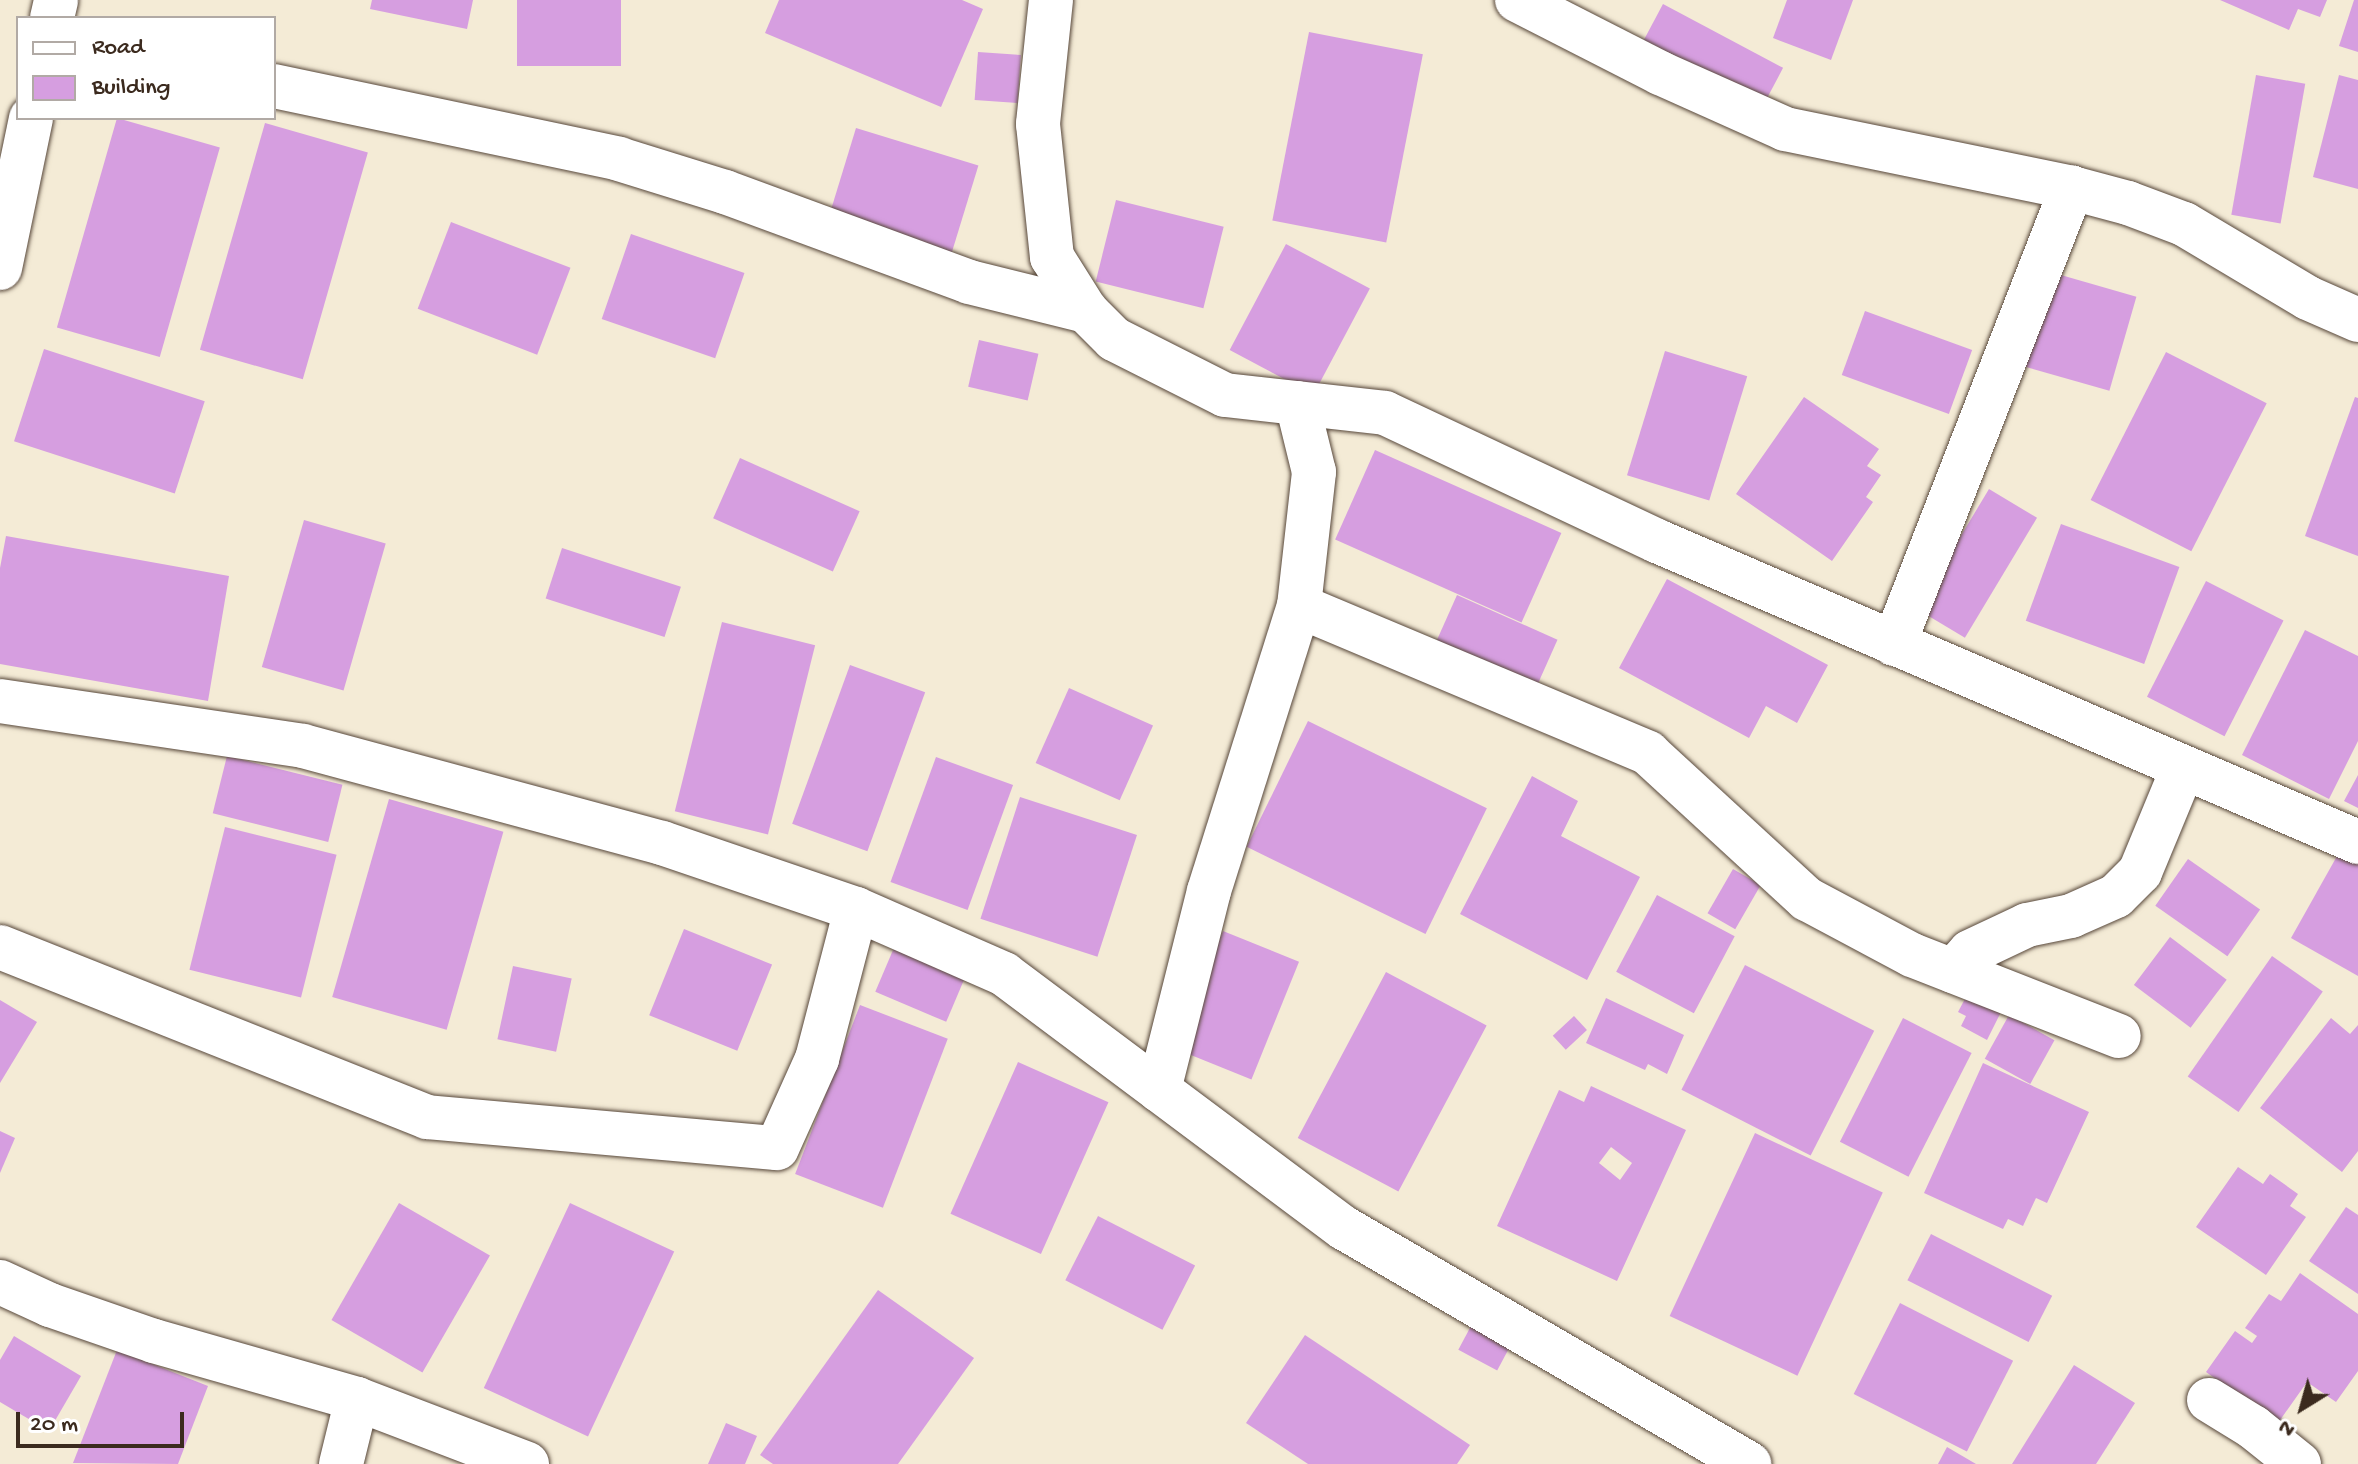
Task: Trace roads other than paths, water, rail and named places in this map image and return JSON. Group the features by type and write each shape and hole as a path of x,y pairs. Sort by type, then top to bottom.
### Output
{"street":[{"path":"1051,0 1038,124 1052,257 1086,311 1114,339 1225,395 1385,413 1657,541 2358,842"},
{"path":"1517,0 1660,73 1785,129 2072,188 2128,203 2184,224 2308,298 2358,320"},
{"path":"276,86 619,159 725,192 969,282 1086,311"},
{"path":"0,268 31,120"},
{"path":"1894,644 2072,188"},
{"path":"1159,1090 1209,891 1299,606 1314,472 1297,403"},
{"path":"1299,606 1648,753 1807,899 1864,932 1953,971 2119,1036"},
{"path":"0,701 303,746 662,843 856,909 1004,974 1344,1228 1749,1464"},
{"path":"1953,971 1970,952 2027,925 2071,916 2116,896 2140,872 2183,768"},
{"path":"0,947 427,1117 777,1148 817,1059 856,909"},
{"path":"0,1282 50,1305 154,1341 357,1399 527,1464"},
{"path":"341,1464 357,1399"},
{"path":"2209,1400 2253,1427 2299,1464"}]}
